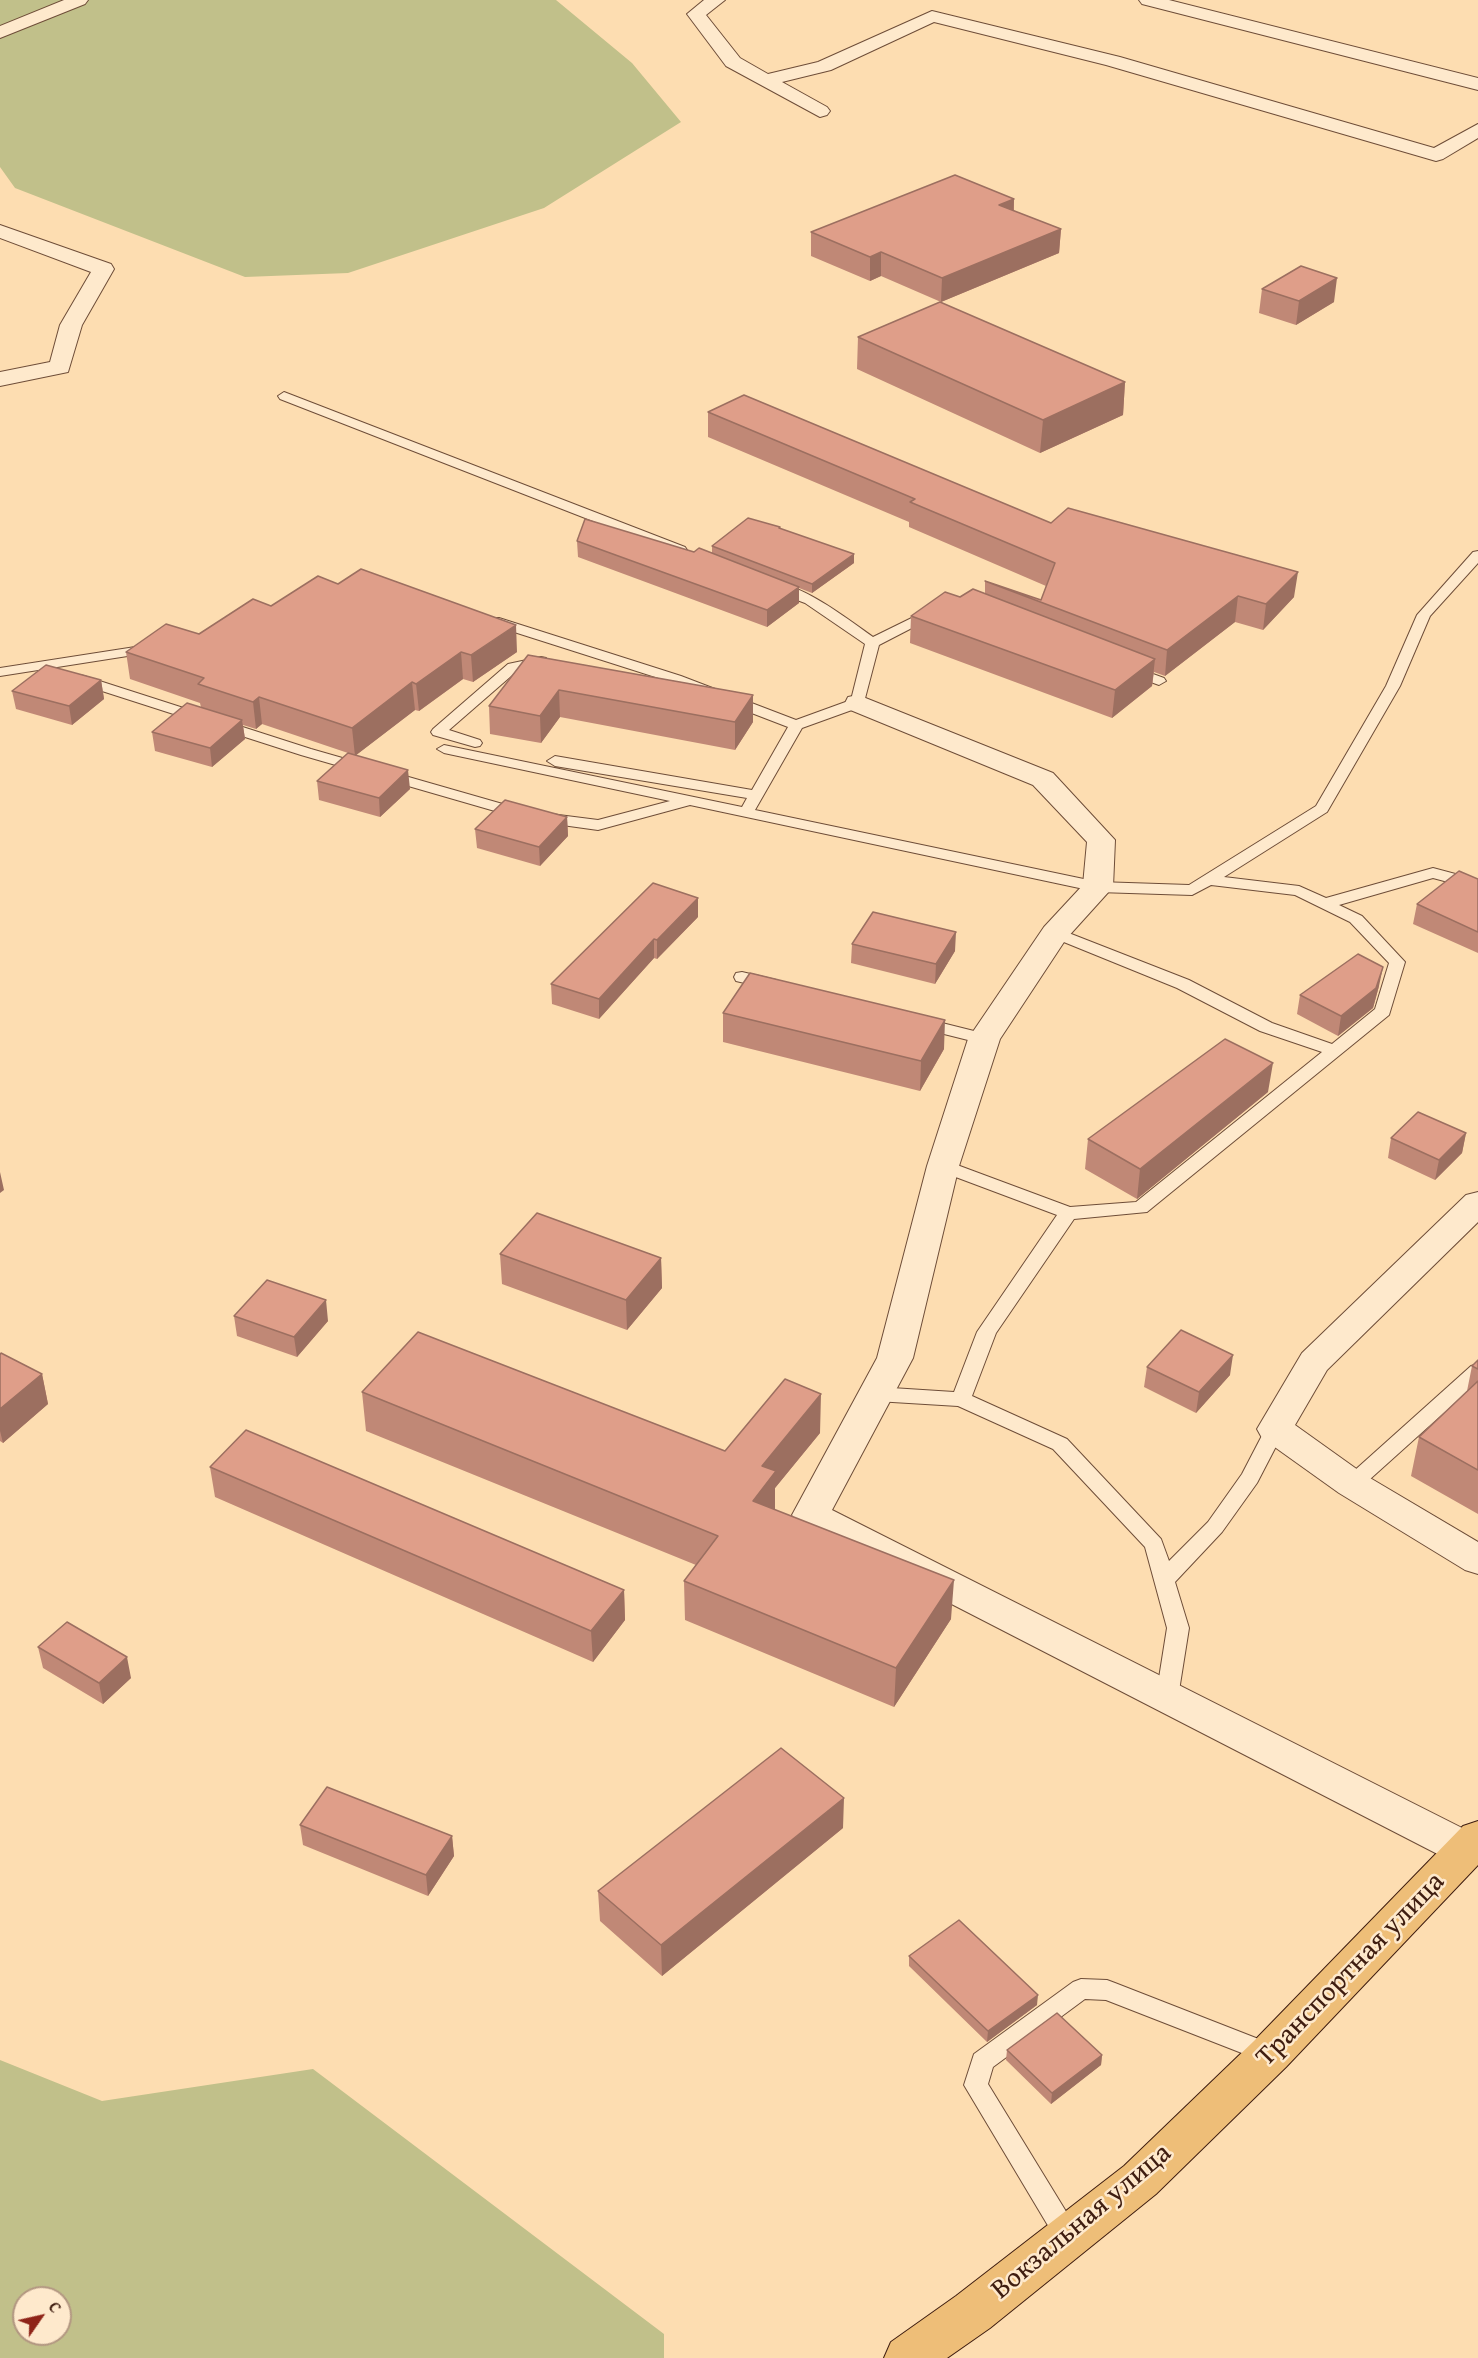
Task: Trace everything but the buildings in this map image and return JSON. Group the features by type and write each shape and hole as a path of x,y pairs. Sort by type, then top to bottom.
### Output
{"main road":[{"name":"Транспортная улица","path":"1259,2065 1473,1844"},
{"name":"Вокзальная улица","path":"908,2358 974,2312 1140,2180 1259,2065"}],"street":[{"path":"0,33 79,0"},
{"path":"716,0 696,14 733,62 820,111"},
{"path":"1148,0 1478,84"},
{"path":"1180,8 1197,0"},
{"path":"765,80 824,66 932,16 1113,61 1436,155 1478,130"},
{"path":"0,231 103,269 71,325 60,367 0,380"},
{"path":"858,703 1043,779 1101,840 1098,887 1054,933 984,1039 944,1166 895,1358 811,1515 1167,1697 1473,1844"},
{"path":"1478,1203 1314,1362 1275,1429 1352,1484 1478,1560"}],"lane":[{"path":"284,396 690,554"},
{"path":"444,749 1098,887 1192,890 1322,808 1393,686 1424,615 1478,555"},
{"path":"767,583 810,600 872,643"},
{"path":"478,616 676,679 796,725 858,703 872,643 937,610 948,609"},
{"path":"0,672 165,646"},
{"path":"557,663 546,660 513,667 438,732 455,739 528,756 756,795"},
{"path":"1114,664 1159,681"},
{"path":"40,667 306,752 526,814 598,825 689,801"},
{"path":"613,674 725,698"},
{"path":"746,813 796,725"},
{"path":"1324,904 1433,873 1478,885"},
{"path":"944,1166 1068,1213 1141,1208 1383,1011 1397,962 1356,919 1299,891 1209,880"},
{"path":"1054,933 1183,984 1266,1027 1334,1051"},
{"path":"742,977 788,989"},
{"path":"903,1018 984,1039"},
{"path":"962,1399 987,1332 1068,1213"},
{"path":"1352,1484 1478,1371"},
{"path":"876,1394 962,1399 1060,1444 1154,1544 1178,1628 1167,1697"},
{"path":"1164,1580 1215,1527 1250,1478 1275,1429"},
{"path":"1068,2236 976,2085 983,2061 1082,1989 1107,1990 1259,2065"}],"shaded area":[{"path":"0,0 556,0 632,63 681,122 544,208 348,273 245,277 15,188 0,167"},
{"path":"0,2060 102,2101 313,2069 664,2334 664,2358 0,2358"}]}
